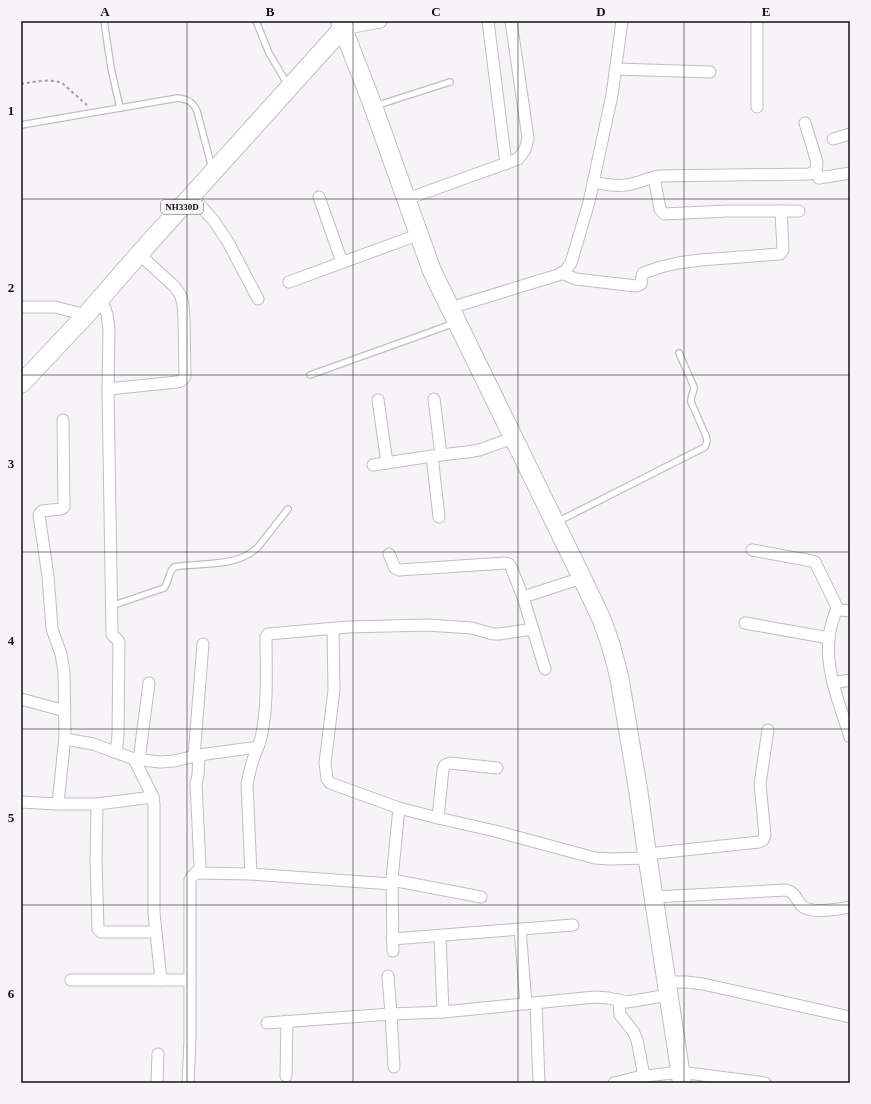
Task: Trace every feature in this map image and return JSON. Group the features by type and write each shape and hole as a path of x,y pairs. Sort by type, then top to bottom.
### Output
{"highway":[{"name":"NH330D","path":"21,384 86,315 290,87 341,24"},
{"path":"341,24 373,106 432,271 582,578 602,620 612,646 619,676 638,789 681,1077"}],"street":[{"path":"341,24 380,21"},
{"path":"488,21 506,164"},
{"path":"407,199 518,159 524,150 528,138 512,21"},
{"path":"454,315 561,273 568,268 574,256 593,182 612,95 622,21"},
{"path":"757,21 757,107"},
{"path":"616,69 710,72"},
{"path":"805,123 817,162 816,170 819,178 850,173"},
{"path":"834,138 850,134"},
{"path":"593,182 624,186 654,176 807,174 816,170"},
{"path":"654,176 660,209 664,214 727,211 799,211"},
{"path":"192,196 214,221 228,242 258,299"},
{"path":"319,197 342,262"},
{"path":"561,273 576,279 636,286 640,284 643,273 678,263 779,254 782,253 781,211"},
{"path":"289,282 420,234"},
{"path":"108,389 176,382 181,381 185,377 184,318 181,296 175,287 140,254"},
{"path":"101,298 107,314 109,329 108,389 112,634 119,642 118,728 116,752"},
{"path":"21,307 55,307 86,315"},
{"path":"434,399 439,518"},
{"path":"378,400 387,463"},
{"path":"58,804 65,739 64,672 61,654 52,628 48,576 39,515 42,511 61,509 64,507 63,420"},
{"path":"373,466 479,450 513,438"},
{"path":"752,550 816,562 837,607 840,610 850,612"},
{"path":"389,554 394,568 399,570 508,564 511,567 523,597 545,669"},
{"path":"523,597 582,578"},
{"path":"837,607 829,638 829,666 850,737"},
{"path":"745,622 829,638"},
{"path":"251,874 248,784 252,763 262,736 265,712 267,636 270,633 334,628 427,625 472,628 493,634 533,629"},
{"path":"334,628 334,690 326,756 327,779 330,783 399,808 495,831 595,858 610,859 647,856 759,842 763,840 765,835 760,784 768,730"},
{"path":"188,1083 190,880 192,876 197,873 200,866 196,784 198,775 196,756 203,644"},
{"path":"833,683 850,680"},
{"path":"149,682 137,759 153,797 154,804 154,914 161,980"},
{"path":"21,700 65,711"},
{"path":"65,739 93,744 137,759 167,762 196,756 258,747"},
{"path":"438,818 443,768 445,765 450,763 496,768"},
{"path":"21,802 97,804 153,797"},
{"path":"97,804 96,860 98,929 101,932 156,932"},
{"path":"393,951 392,882 399,808"},
{"path":"197,873 251,874 392,882 481,896"},
{"path":"654,897 786,890 792,892 801,905 808,909 850,908"},
{"path":"392,939 573,925"},
{"path":"520,929 531,1004 539,1083"},
{"path":"440,936 443,1012"},
{"path":"388,976 394,1067"},
{"path":"72,980 190,980"},
{"path":"267,1022 443,1012 595,997 608,998 623,1002 632,1002 686,982 703,984 850,1017"},
{"path":"619,1000 620,1015 633,1031 637,1040 644,1076"},
{"path":"286,1076 287,1021"},
{"path":"157,1083 158,1054"},
{"path":"614,1083 644,1076 765,1083"}],"lane":[{"path":"104,21 111,68 120,108"},
{"path":"256,21 269,52 290,87"},
{"path":"373,106 450,82"},
{"path":"21,125 178,98 189,100 197,111 213,172"},
{"path":"310,375 454,315"},
{"path":"555,523 705,447 707,441 706,436 690,400 694,387 679,353"},
{"path":"112,606 164,588 167,584 170,572 174,567 238,560 253,553 288,509"}],"path":[{"path":"21,84 50,80 62,83 95,112"}]}
